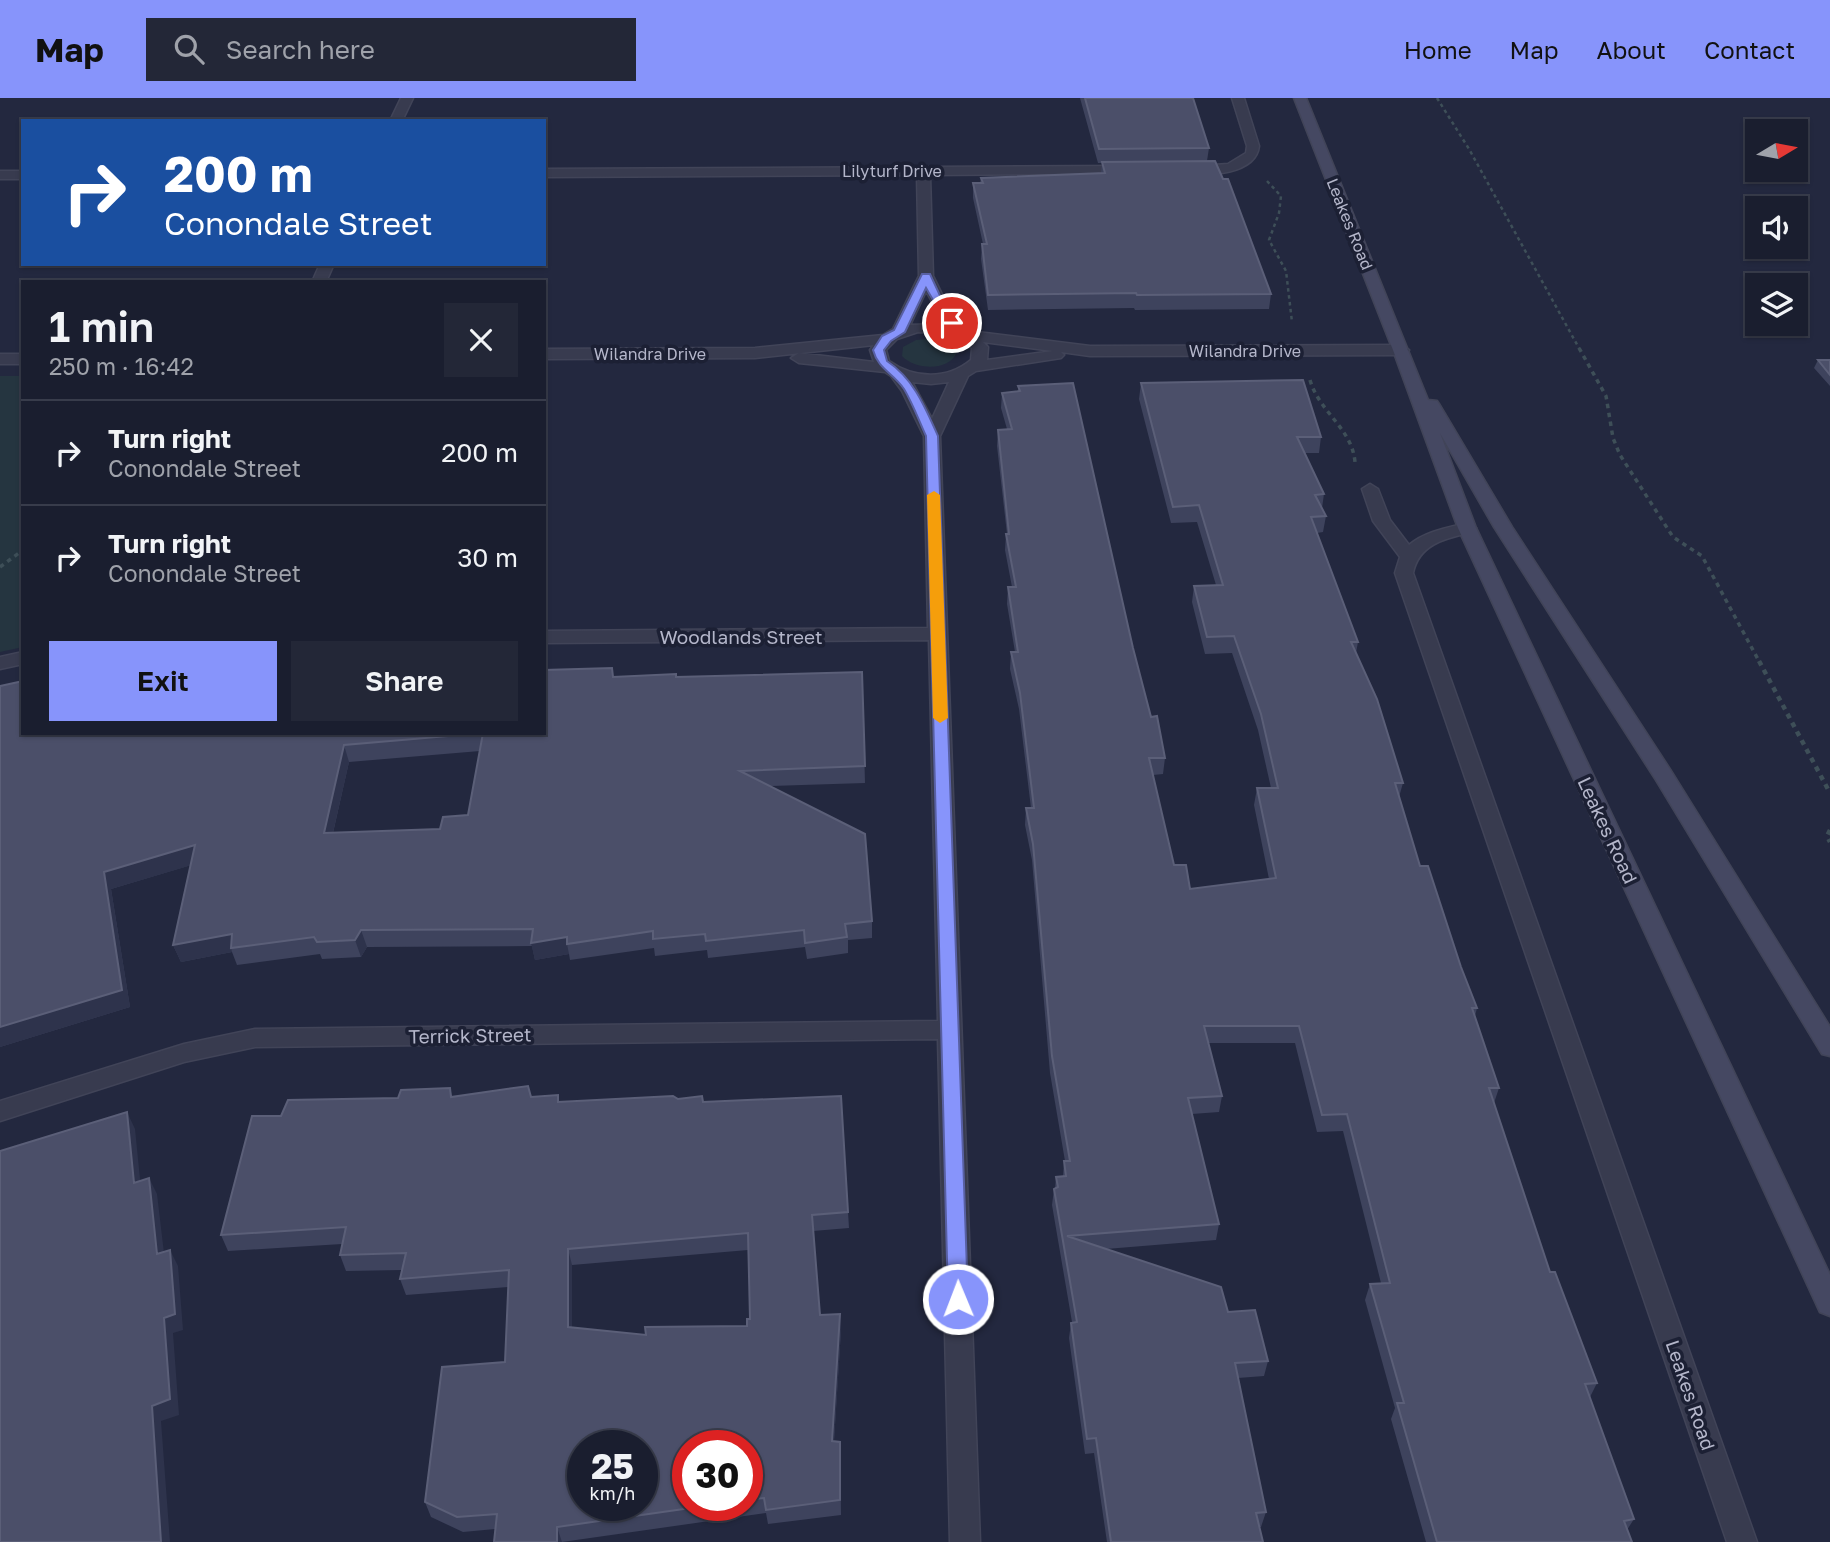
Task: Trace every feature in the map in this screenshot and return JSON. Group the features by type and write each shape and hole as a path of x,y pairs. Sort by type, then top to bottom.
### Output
{"main road":[{"name":"Leakes Road","path":"1300,98 1401,350 1467,528 1830,1304"},
{"name":"Leakes Road","path":"1401,350 1503,527 1664,776 1830,1047"}],"street":[{"path":"397,119 407,98"},
{"path":"1174,170 1217,169 1239,164 1252,154 1253,146 1238,98"},
{"name":"Lilyturf Drive","path":"546,173 1146,170"},
{"path":"923,171 926,276 947,317 975,341 981,354 967,370 932,436"},
{"path":"0,175 21,175"},
{"path":"926,276 893,335 878,350 879,357 910,390 932,436 965,1542"},
{"name":"Wilandra Drive","path":"546,354 755,353 893,335 925,327 1090,351 1401,350"},
{"name":"Wilandra Drive","path":"755,353 936,379 967,370 1090,351"},
{"path":"0,359 21,359"},
{"name":"Leakes Road","path":"1370,489 1382,521 1406,564 1742,1542"},
{"path":"1406,564 1421,542 1467,528"},
{"name":"Woodlands Street","path":"546,637 938,634"},
{"path":"0,663 21,658"},
{"name":"Terrick Street","path":"0,1111 184,1053 255,1038 951,1030"}],"path":[{"path":"1437,98 1469,149 1606,396 1613,438 1620,454 1673,537 1702,556 1830,793"},
{"path":"0,566 21,551"},
{"path":"1830,830 1827,836 1830,842"}],"shaded area":[{"path":"934,338 955,348 957,352 947,363 940,366 923,366 902,356 903,347 916,340"},
{"path":"0,376 21,376 21,647 0,652"}],"building":[{"path":"1085,98 1193,98 1209,148 1099,149"},
{"path":"1215,161 1223,179 1228,179 1271,294 988,295 982,244 987,244 973,183 983,183 981,178 1105,173 1102,162"},
{"path":"1818,360 1830,360 1830,375"},
{"path":"1303,380 1321,437 1297,437 1324,494 1315,495 1326,516 1311,517 1358,642 1351,642 1377,699 1403,783 1395,783 1420,866 1428,866 1477,1008 1472,1008 1499,1088 1489,1088 1550,1272 1555,1272 1597,1383 1585,1384 1634,1519 1624,1521 1632,1542 1437,1542 1397,1403 1404,1403 1370,1284 1390,1283 1347,1114 1322,1115 1299,1026 1204,1026 1222,1096 1188,1098 1219,1224 1067,1236 1221,1287 1228,1312 1255,1310 1268,1361 1235,1363 1266,1512 1256,1513 1263,1542 1111,1542 1096,1438 1087,1439 1071,1323 1077,1322 1054,1189 1058,1187 1056,1177 1066,1176 1064,1161 1070,1161 1052,1056 1033,844 1026,808 1034,808 1020,693 1011,652 1018,652 1008,587 1016,587 1006,534 1009,534 998,430 1012,429 1002,393 1020,391 1018,386 1073,383 1133,648 1151,717 1157,716 1165,758 1149,758 1174,865 1186,865 1190,889 1276,878 1257,788 1278,788 1261,714 1234,636 1207,637 1194,586 1223,585 1199,505 1173,507 1141,383"},
{"path":"612,668 613,677 862,672 865,766 740,771 865,834 872,921 845,924 847,937 805,943 804,930 706,941 705,934 653,939 653,931 567,944 567,937 531,943 533,929 361,930 355,940 317,942 314,937 231,948 232,934 173,945 195,845 104,872 122,990 0,1027 0,686 21,681 21,735 460,735 344,745 324,833 440,829 443,817 468,815 483,735 546,735 546,670"},
{"path":"528,1086 531,1097 558,1095 558,1102 673,1096 678,1099 702,1096 703,1102 841,1096 848,1212 812,1215 820,1315 840,1314 832,1441 840,1442 840,1500 766,1510 763,1498 763,1430 672,1430 672,1511 658,1513 658,1430 567,1430 567,1521 599,1521 557,1527 557,1542 494,1542 497,1514 457,1517 425,1502 442,1367 505,1362 509,1270 400,1279 406,1253 340,1255 346,1227 221,1235 252,1116 281,1116 288,1100 398,1098 401,1090 450,1088 451,1097","holes":["748,1233 750,1319 747,1319 747,1326 645,1327 646,1335 568,1327 568,1249"]},
{"path":"127,1112 134,1183 149,1178 157,1254 170,1250 175,1314 164,1318 170,1399 152,1406 161,1542 0,1542 0,1151"}],"slow traffic":[{"path":"934,495 940,718"}],"route":[{"path":"952,323 937,302 926,276 899,332 881,344 878,350 882,363 898,374 910,390 932,436 958,1299"}]}
